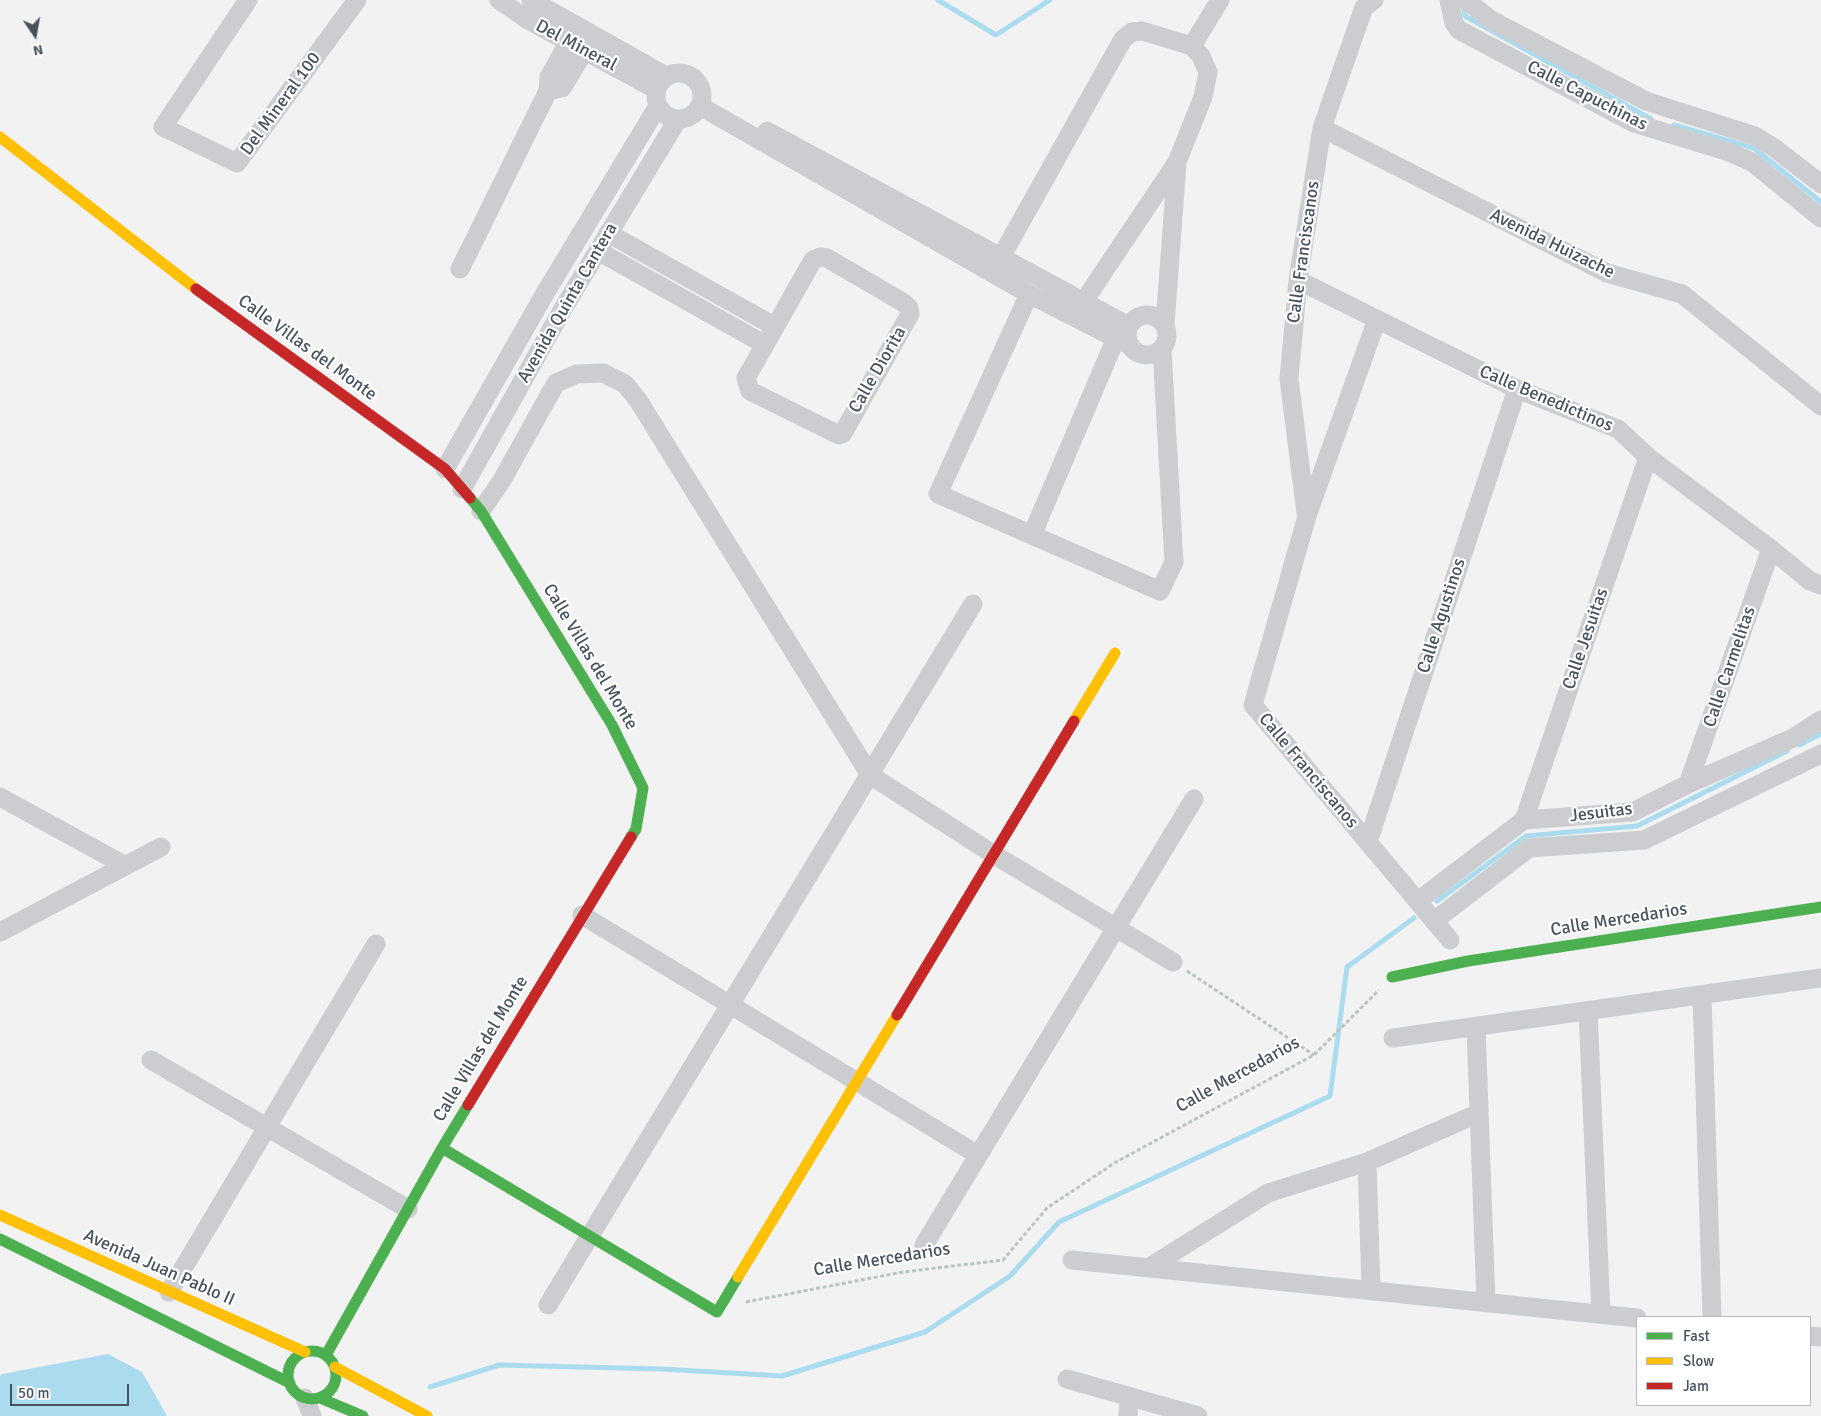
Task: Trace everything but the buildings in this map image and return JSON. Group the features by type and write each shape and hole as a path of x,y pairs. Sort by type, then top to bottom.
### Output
{"street":[{"name":"Del Mineral 100","path":"248,0 163,127 237,163 357,0"},
{"name":"Del Mineral","path":"499,0 528,20 660,91"},
{"name":"Del Mineral","path":"531,0 660,91"},
{"path":"1192,46 1220,0"},
{"name":"Calle Franciscanos","path":"1307,516 1288,379 1298,280 1322,128 1364,7 1374,0"},
{"name":"Calle Capuchinas","path":"1449,0 1454,23 1459,30 1634,124 1728,152 1752,162 1821,218"},
{"name":"Calle Capuchinas","path":"1466,0 1492,20 1646,101 1755,136 1773,147 1821,184"},
{"path":"997,266 1123,39 1132,32 1142,31 1192,46 1201,56 1208,72 1203,97 1177,162 1084,301"},
{"path":"460,269 548,91 562,88 577,45"},
{"path":"678,72 690,75 699,84 701,101 691,116 678,119 667,116 660,91 678,72"},
{"name":"Avenida Quinta Cantera","path":"445,470 660,91"},
{"path":"701,101 997,266 1084,301 1125,336 1142,354 1149,355 1162,350"},
{"name":"Avenida Quinta Cantera","path":"462,489 564,307 678,119"},
{"name":"Avenida Huizache","path":"1322,128 1607,273 1682,294 1821,406"},
{"name":"Calle Villas del Monte","path":"0,137 186,282 445,470 482,511 612,726 643,788 636,829 442,1148 326,1356"},
{"path":"1165,324 1177,162"},
{"path":"608,233 774,326"},
{"path":"598,251 764,344"},
{"name":"Calle Diorita","path":"820,257 827,258 904,303 909,308 910,314 843,433 839,435 750,391 746,378 774,326 813,260 820,257"},
{"path":"997,266 1029,294 1125,336"},
{"name":"Calle Benedictinos","path":"1298,280 1517,390 1618,429 1648,457 1771,549 1810,581 1821,585"},
{"path":"1029,294 938,494 1160,591 1174,562 1162,350 1168,337 1168,330 1160,318 1146,314 1134,320 1125,336 1032,535"},
{"name":"Calle Franciscanos","path":"1377,319 1307,516 1253,705 1450,940"},
{"path":"482,511 502,480 556,383 577,374 603,373 625,384 638,400 870,775 993,854 1174,962"},
{"name":"Calle Agustinos","path":"1368,842 1517,390"},
{"name":"Calle Jesuitas","path":"1524,820 1648,457"},
{"name":"Calle Carmelitas","path":"1688,784 1771,549"},
{"path":"548,1305 973,604"},
{"path":"442,1148 717,1312 1115,652"},
{"name":"Jesuitas","path":"1524,820 1633,812 1688,784 1793,738 1821,720"},
{"name":"Jesuitas","path":"1434,921 1529,848 1644,840 1821,754"},
{"path":"0,797 126,866"},
{"path":"924,1245 1194,800"},
{"path":"1418,901 1524,820"},
{"path":"0,932 161,847"},
{"name":"Calle Mercedarios","path":"1392,977 1468,961 1821,907"},
{"path":"582,915 978,1155"},
{"path":"169,1292 376,944"},
{"path":"1393,1038 1821,978"},
{"path":"1702,995 1712,1316"},
{"path":"1588,1011 1601,1314"},
{"path":"1476,1026 1486,1303"},
{"path":"151,1060 408,1209"},
{"path":"1148,1268 1268,1194 1366,1162 1479,1113"},
{"path":"1366,1162 1371,1291"},
{"name":"Avenida Juan Pablo II","path":"0,1215 305,1352"},
{"path":"0,1240 77,1276 290,1383"},
{"path":"1072,1260 1636,1318"},
{"path":"363,1416 313,1398 298,1395 290,1383 288,1375 293,1361 305,1352 312,1351 326,1356 335,1367 427,1416"},
{"path":"313,1398 332,1389 336,1375 335,1367"},
{"path":"1066,1379 1198,1416"},
{"path":"1128,1416 1129,1397"},
{"path":"312,1416 313,1398"}],"path":[{"path":"1174,962 1314,1055"},
{"name":"Calle Mercedarios","path":"717,1312 737,1304 903,1272 1003,1260 1047,1208 1116,1162 1314,1055 1392,977"}],"water":[{"path":"108,1354 142,1372 167,1416 0,1416 0,1376 2,1374"}],"waterway":[{"path":"938,0 996,35 1050,0"},
{"path":"1463,5 1465,16 1651,119"},
{"path":"1674,125 1754,148 1821,202"},
{"path":"1799,745 1821,734"},
{"path":"1437,901 1526,836 1637,826 1787,751"},
{"path":"430,1387 499,1365 662,1369 782,1376 925,1332 1010,1276 1059,1222 1330,1096 1347,967 1414,918"}],"traffic: fast":[{"path":"470,498 481,511 612,725 643,788 636,829 631,837"},
{"path":"1392,977 1468,961 1821,907"},
{"path":"326,1355 468,1105"},
{"path":"442,1148 717,1312 738,1277"},
{"path":"0,1239 290,1383"},
{"path":"312,1351 321,1353 329,1358 334,1366 336,1375 334,1384 329,1392 321,1397 312,1399 303,1397 295,1392 290,1384 288,1375 290,1366 295,1358 303,1353 312,1351"},
{"path":"320,1398 363,1416"}],"traffic: slow":[{"path":"0,137 196,289"},
{"path":"1074,721 1115,653"},
{"path":"738,1277 897,1015"},
{"path":"0,1215 305,1352"},
{"path":"335,1367 427,1416"}],"traffic: jam":[{"path":"196,289 445,469 470,498"},
{"path":"897,1015 1074,721"},
{"path":"468,1105 631,837"}]}
